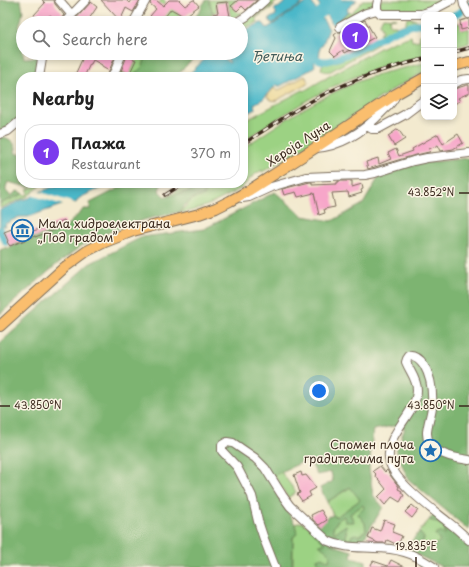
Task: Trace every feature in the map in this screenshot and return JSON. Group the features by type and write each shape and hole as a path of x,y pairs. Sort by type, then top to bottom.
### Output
{"main road":[{"path":"457,65 469,62"},
{"name":"Хероја Луна","path":"0,326 65,267 95,246 134,230 208,211 239,197 396,94 421,80"}],"street":[{"path":"59,0 72,14 86,0"},
{"path":"137,16 146,0"},
{"path":"247,16 264,0"},
{"path":"377,10 378,0"},
{"path":"340,27 366,13 377,10 385,14 422,14 452,0"},
{"path":"40,72 42,60"},
{"path":"114,72 119,60"},
{"path":"457,82 469,79"},
{"path":"315,148 326,146 359,133 391,103 396,94"},
{"path":"367,126 372,129 381,128 404,115 421,102"},
{"path":"0,134 8,131 16,124"},
{"path":"239,197 249,197 271,187 306,177 365,175 420,160 469,153"},
{"path":"469,460 456,458 441,453 429,442 427,431 431,414 432,398 430,382 427,370 420,360 415,356 409,356 406,359 406,362 416,380 417,394 414,403 391,443 389,451 391,465 405,485 428,507 469,540"},
{"path":"275,567 262,532 252,496 237,467 222,451 222,445 225,442 230,442 237,445 255,458 265,468 290,506 328,541 336,545 400,551 417,557 434,567"}],"green space":[{"path":"0,0 21,0 23,12 22,16 16,16 16,60 40,60 38,72 16,72 16,122 0,133"},
{"path":"161,0 164,0 166,3 164,5 166,8 169,6 181,16 165,16 167,13 156,6"},
{"path":"206,0 209,0 213,14 211,16 196,16 202,8 201,7"},
{"path":"209,0 238,0 239,3 234,8 239,14 241,12 243,14 230,16 228,2 216,3 217,12 213,13"},
{"path":"269,0 279,0 254,17 255,18 274,5 256,18 258,22 248,26 248,17"},
{"path":"364,0 376,0 372,7 368,10 339,26 337,23 349,11 351,13"},
{"path":"380,0 448,0 427,10 386,12 381,7"},
{"path":"220,12 229,16 221,16"},
{"path":"383,17 396,18 389,19 390,25 396,25 396,27 406,24 407,18 413,18 412,20 414,20 414,18 417,20 409,25 381,35 380,33 383,31 380,23"},
{"path":"460,23 462,30 469,28 469,43 457,47 457,24"},
{"path":"419,35 421,35 421,57 387,67 380,66 377,69 341,83 308,100 248,138 248,119 303,90 304,91 380,48 411,36 412,41 420,40"},
{"path":"377,41 378,44 331,71 326,72 321,69 323,63 335,62 343,59"},
{"path":"134,60 145,60 143,66 137,72 130,72 136,61"},
{"path":"145,60 192,60 180,72 137,72 143,66"},
{"path":"421,64 421,74 395,88 310,144 262,172 262,170 248,180 248,145 322,98 375,75"},
{"path":"0,136 12,141 16,148 16,184 8,182 6,191 11,196 17,191 23,194 0,204"},
{"path":"469,158 469,530 408,479 396,450 405,428 393,426 373,430 369,468 373,495 383,507 360,545 330,544 352,551 351,557 366,561 366,567 319,567 317,559 322,557 329,561 330,554 319,545 325,544 308,526 333,515 336,517 360,500 350,487 327,502 320,488 333,481 331,472 317,475 309,459 268,478 295,524 297,534 293,537 292,567 0,567 0,343 89,264 142,237 204,229 275,192 303,216 332,221 363,204 380,175 413,164","holes":["363,505 364,508 358,514 365,523 366,530 359,536 356,534 352,535 350,540 346,539 346,525 334,533 333,528 338,520 344,516 345,522 354,522 350,514"]},
{"path":"38,188 28,196 0,208 0,204 20,195 28,194 28,189"},
{"path":"119,188 160,188 159,191 167,197 191,191 194,188 206,188 204,196 194,198 179,212 137,222 112,231 81,246 56,265 0,314 0,250 7,247 8,249 18,243 66,226 83,209 90,209 90,203"},
{"path":"181,188 194,188 191,191 167,197"},
{"path":"201,188 241,188 211,204 194,210 178,213 194,198 202,196"},
{"path":"281,472 296,492 288,498 274,475"},
{"path":"351,487 360,500 336,517 333,515 327,502"},
{"path":"363,505 364,508 358,514 365,523 366,530 357,537 349,540 346,540 346,526 334,533 333,528 338,520 344,516 354,521 350,514"},
{"path":"434,514 469,539 469,567 442,567 405,549 419,532 424,538 421,547 431,548 440,541 435,534 440,532 445,535 445,528 436,522 429,520"},
{"path":"429,520 436,522 445,528 445,536 435,534 441,541 431,548 421,547 424,538 419,532"},
{"path":"301,522 308,526 326,544 319,545 331,554 329,561 317,559 319,567 293,567 293,537 297,534 295,524"}],"sand":[{"path":"305,76 309,83 275,101 269,99 267,96 274,88 277,91"}],"water":[{"path":"288,0 300,0 303,3 272,24 269,19 276,15 274,10"},
{"name":"Ђетиња","path":"310,0 329,29 319,51 318,60 314,61 315,66 310,70 280,86 277,84 263,99 254,104 255,109 248,112 248,72 191,72 204,60 226,60 229,63 230,62 228,60 248,60 248,29 261,23 263,23 267,28"},
{"path":"316,0 357,0 333,25"},
{"path":"50,188 101,188 81,197 76,203 70,202 28,217 19,217 5,224 5,227 4,225 0,228 0,210"}],"pier":[{"path":"37,191 75,203 74,205 70,204 66,206 31,195"}],"building":[{"path":"42,0 54,0 55,4 64,15 35,16 34,15 45,3"},
{"path":"101,0 126,0 129,3 131,0 140,0 133,12 126,8 122,16 115,16"},
{"path":"151,0 156,0 163,6 169,0 179,0 185,6 194,0 199,6 185,16 171,9 166,16 150,16 156,9 150,4"},
{"path":"238,0 257,0 246,10 242,6 237,11 231,6"},
{"path":"91,2 97,7 91,16 78,16"},
{"path":"227,2 230,16 214,16 213,14 218,13 216,3"},
{"path":"469,19 469,28 461,30 460,21"},
{"path":"365,20 375,37 345,53 343,50 335,56 330,51 336,38 334,35 338,32 343,32"},
{"path":"82,60 93,60 86,72 76,72"},
{"path":"93,60 114,60 109,71 102,67 102,65"},
{"path":"125,60 136,60 130,72 121,71"},
{"path":"469,85 469,93 458,98 460,101 457,102 457,88"},
{"path":"398,129 405,139 394,146 388,136"},
{"path":"438,134 443,144 458,134 463,143 453,149 441,151 438,145 429,149 430,152 368,169 366,162 378,158 379,164 391,159 388,153 396,149 399,156 413,151 412,149"},
{"path":"338,181 352,181 352,187 362,184 362,193 349,197 348,192 332,193 335,207 324,209 325,213 319,215 314,193 298,197 296,192 284,195 282,189 310,182 312,182 312,185 336,184"},
{"path":"64,220 66,226 10,246 4,232 30,222 33,231 43,228 45,225 52,225"},
{"path":"380,466 385,472 387,470 399,487 398,489 402,491 401,493 404,495 400,502 392,497 385,505 378,497 386,489 373,471"},
{"path":"301,472 302,476 306,475 316,488 309,492 311,496 302,501 297,494 300,493 294,475"},
{"path":"412,505 418,510 412,518 405,512"},
{"path":"321,510 327,520 319,525 313,520 311,515"},
{"path":"384,520 395,524 392,532 402,536 398,545 387,540 386,543 378,543 368,538 372,528 380,531"},
{"path":"391,560 405,567 370,567 373,561 388,566"}],"waterway":[{"name":"Ђетиња","path":"308,23 336,0"},
{"path":"457,14 469,5"},
{"path":"310,57 328,61 352,53 392,32 416,24 421,24"},
{"path":"0,230 6,242"}],"railway":[{"path":"457,51 469,48"},
{"path":"248,141 301,107 337,88 380,71 421,60"},
{"path":"165,195 176,188"}],"place":[{"name":"Плажа","path":"355,36"},
{"name":"Мала хидроелектрана „Под градом”","path":"23,230"},
{"name":"Спомен плоча градитељима пута","path":"430,451"}]}
